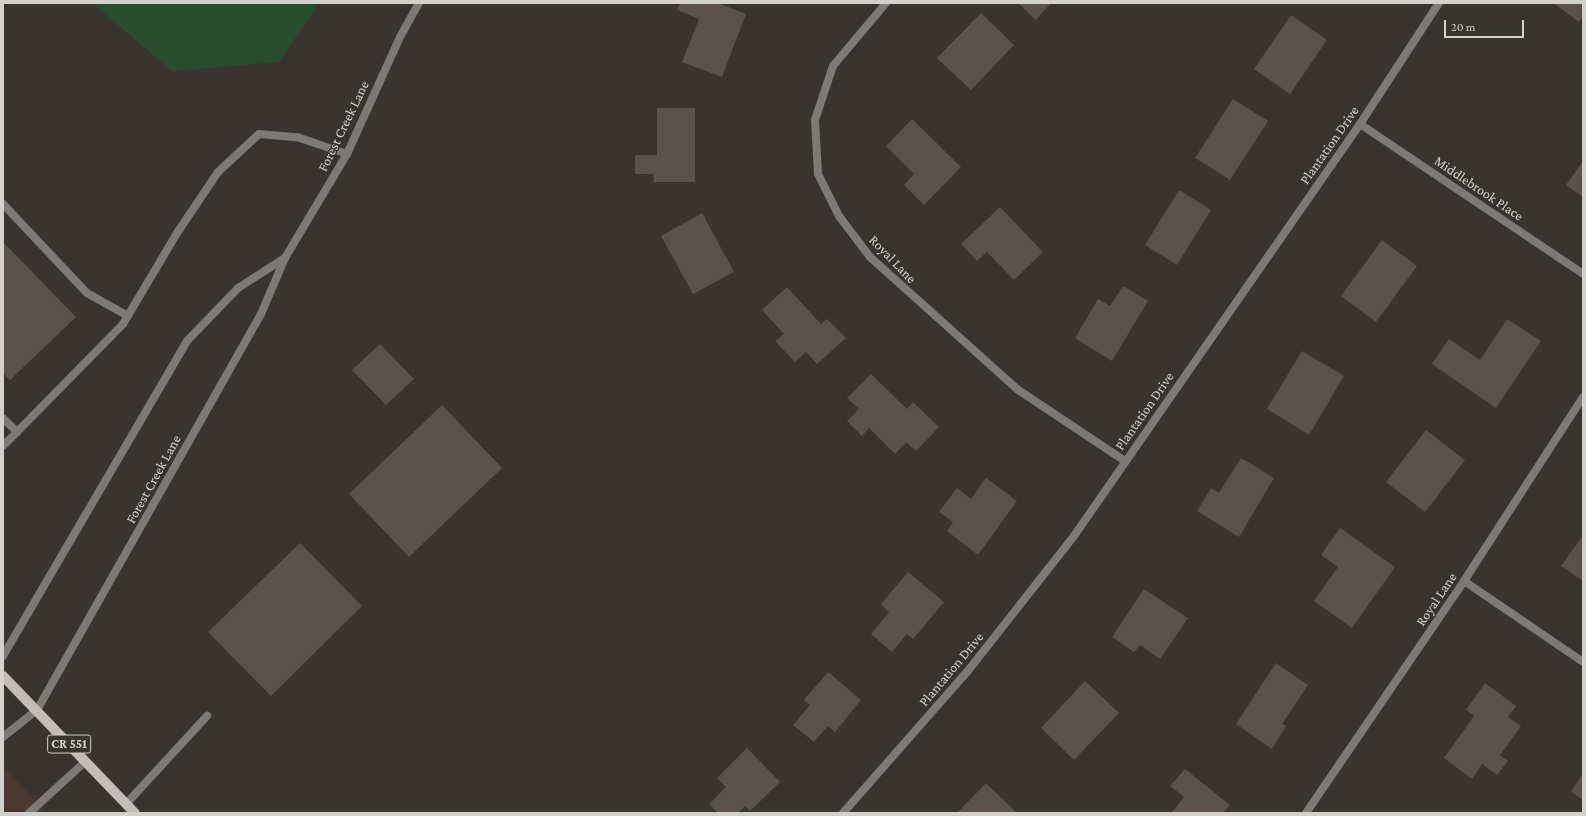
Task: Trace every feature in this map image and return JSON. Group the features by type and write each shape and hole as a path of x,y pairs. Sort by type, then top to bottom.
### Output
{"main road":[{"name":"CR 551","path":"3,676 135,813"}],"street":[{"name":"Forest Creek Lane","path":"37,710 261,314 284,258 347,154 400,37 419,3"},
{"name":"Royal Lane","path":"886,3 833,66 815,120 818,174 839,216 870,257 1017,389 1125,461"},
{"name":"Plantation Drive","path":"843,813 967,672 1074,536 1360,124 1439,3"},
{"name":"Middlebrook Place","path":"1360,124 1583,274"},
{"path":"3,446 123,324 177,232 218,172 259,134 297,137 347,154"},
{"path":"3,204 87,293 128,316"},
{"name":"Forest Creek Lane","path":"3,656 187,341 238,288 284,258"},
{"name":"Royal Lane","path":"1306,813 1464,581 1583,397"},
{"path":"3,418 17,432"},
{"path":"1464,581 1583,662"},
{"path":"3,737 37,710"},
{"path":"126,804 206,716"},
{"path":"29,813 86,761"}],"shaded area":[{"path":"3,766 43,808 38,813 3,813"}],"green space":[{"path":"92,3 319,3 279,62 172,71"}],"building":[{"path":"680,3 718,3 746,14 722,77 682,62 699,19 677,10"},
{"path":"1018,3 1051,3 1036,20"},
{"path":"1553,3 1583,3 1583,16 1579,22"},
{"path":"981,13 1014,45 971,90 937,58"},
{"path":"1291,15 1327,40 1290,94 1254,69"},
{"path":"1233,99 1268,121 1230,180 1195,158"},
{"path":"657,108 695,108 695,182 654,182 653,174 635,174 635,155 657,155"},
{"path":"912,119 961,167 924,205 904,185 914,174 886,146"},
{"path":"1583,161 1583,197 1566,185"},
{"path":"1179,190 1211,210 1177,265 1145,245"},
{"path":"1000,207 1043,252 1014,280 987,252 977,261 961,244"},
{"path":"702,213 734,272 693,294 661,236"},
{"path":"1382,240 1417,266 1376,322 1341,296"},
{"path":"3,242 76,317 10,380 3,373"},
{"path":"1123,286 1148,301 1112,361 1075,338 1098,299 1110,306"},
{"path":"787,287 821,324 827,319 846,338 817,364 806,352 795,362 775,341 784,334 762,310"},
{"path":"1507,319 1541,341 1496,408 1432,364 1449,339 1480,360"},
{"path":"380,344 414,379 386,405 352,370"},
{"path":"1302,351 1344,376 1309,435 1267,409"},
{"path":"871,374 907,409 913,402 939,427 916,451 906,442 895,454 869,428 862,436 847,421 859,409 847,398"},
{"path":"442,405 502,468 409,557 349,494"},
{"path":"1426,430 1465,460 1425,512 1386,482"},
{"path":"1241,458 1274,478 1239,537 1197,511 1211,488 1219,493"},
{"path":"986,478 1017,501 978,555 947,531 953,522 939,512 957,488 971,499"},
{"path":"1340,528 1395,567 1352,628 1314,601 1338,567 1321,555"},
{"path":"1582,537 1583,538 1583,581 1561,566"},
{"path":"300,543 362,606 271,696 208,632"},
{"path":"908,572 944,602 913,639 907,634 892,652 871,634 889,612 881,604"},
{"path":"1144,589 1188,618 1160,659 1140,645 1134,652 1112,637"},
{"path":"1276,663 1308,685 1282,724 1286,726 1272,749 1236,724"},
{"path":"828,672 861,700 835,732 828,726 814,742 793,725 810,705 804,700"},
{"path":"1085,681 1119,713 1074,760 1041,728"},
{"path":"1485,683 1516,706 1508,717 1521,726 1500,755 1508,761 1497,775 1482,764 1472,779 1444,758 1474,716 1466,710"},
{"path":"747,748 780,782 750,811 745,806 738,813 718,813 709,804 726,787 717,778"},
{"path":"1185,769 1230,805 1223,813 1171,813 1184,797 1170,786"},
{"path":"1583,773 1583,800 1571,792"},
{"path":"986,783 1017,813 957,813"}]}
